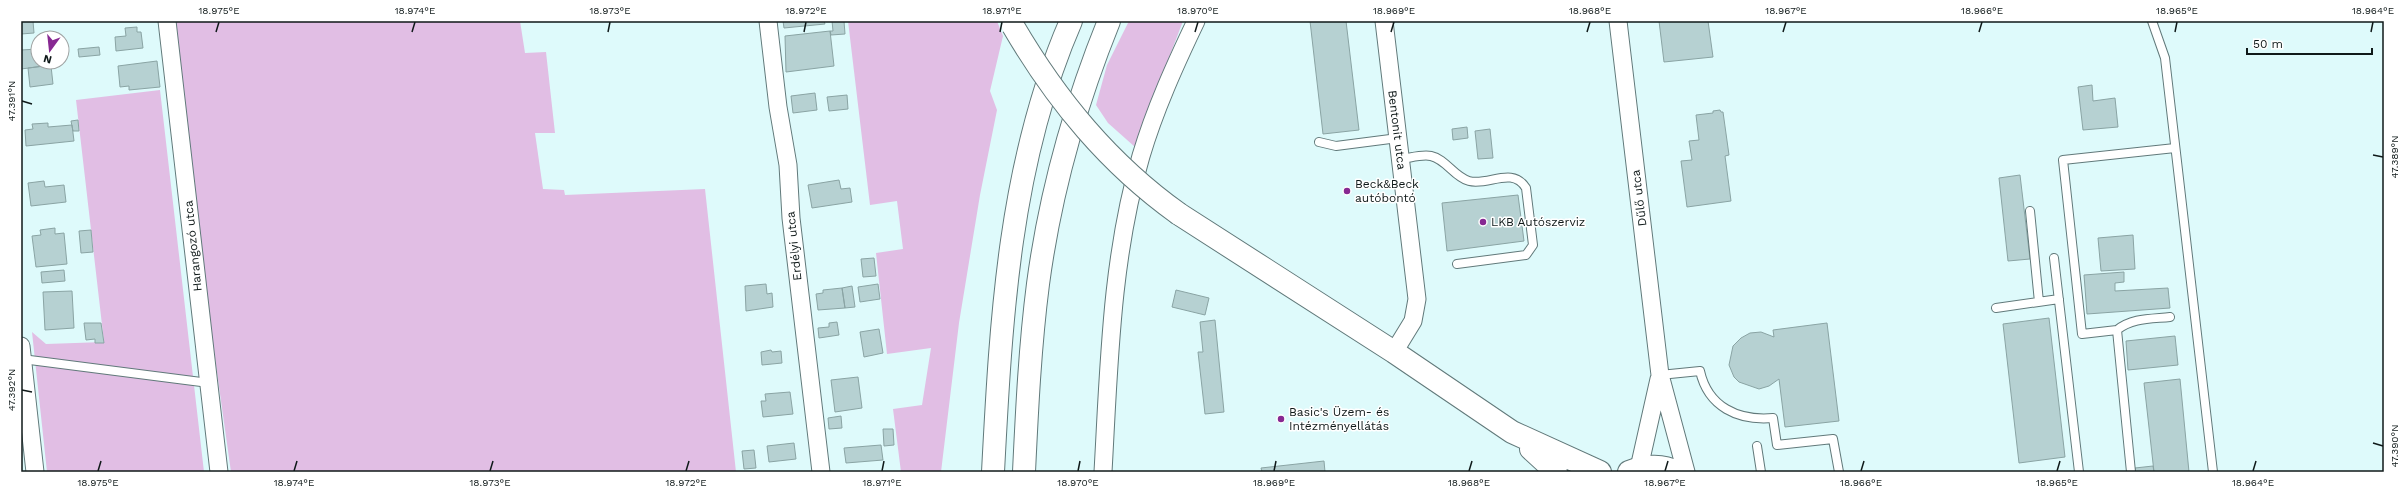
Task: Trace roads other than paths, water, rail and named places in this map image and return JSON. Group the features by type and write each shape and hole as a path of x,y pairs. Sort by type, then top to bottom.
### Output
{"main road":[{"path":"993,472 999,356 1006,278 1017,207 1035,127 1071,21"},
{"path":"1024,472 1030,361 1038,284 1050,214 1062,160 1080,101 1109,21"},
{"path":"1012,24 1043,76 1094,140 1148,191 1179,214 1394,352 1512,432 1556,472"},
{"path":"1512,432 1600,472"},
{"path":"1634,470 1656,466 1676,472"}],"street":[{"name":"Harangozó utca","path":"167,21 219,472"},
{"name":"Erdélyi utca","path":"768,21 778,108 788,165 790,218 821,472"},
{"path":"1103,472 1110,342 1116,284 1125,227 1141,157 1154,118 1174,66 1196,21"},
{"name":"Bentonit utca","path":"1384,21 1417,299 1413,321 1394,352"},
{"name":"Dűlő utca","path":"1618,21 1660,375 1686,472"},
{"path":"21,354 35,472"},
{"name":"Dűlő utca","path":"1634,470 1660,375"}],"lane":[{"path":"2152,21 2165,58 2213,472"},
{"path":"1319,142 1336,146 1398,138"},
{"path":"2170,317 2135,320 2126,323 2117,330 2082,334 2063,160 2175,148"},
{"path":"1401,159 1430,155 1438,158 1463,178 1470,181 1508,176 1522,182 1526,188 1533,245 1531,251 1526,255 1457,264"},
{"path":"2030,211 2039,302"},
{"path":"2054,258 2079,472"},
{"path":"1996,308 2059,299"},
{"path":"2117,330 2131,472"},
{"path":"21,354 209,383"},
{"path":"1660,375 1700,371 1706,390 1720,407 1747,418 1772,418 1777,445 1833,439 1839,472"},
{"path":"1757,446 1761,472"}],"place":[{"name":"Beck&Beck autóbontó","path":"1347,191"},
{"name":"LKB Autószerviz","path":"1483,222"},
{"name":"Basic's Üzem- és Intézményellátás","path":"1281,419"}]}
